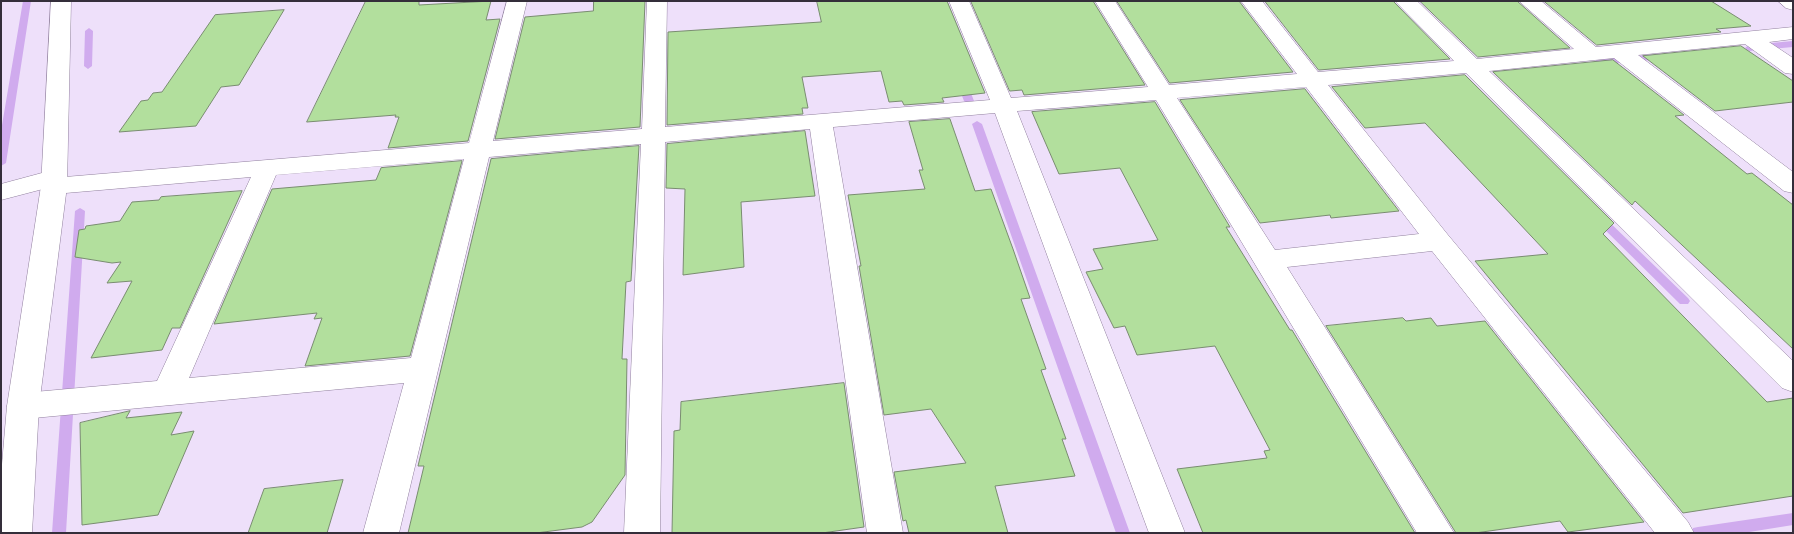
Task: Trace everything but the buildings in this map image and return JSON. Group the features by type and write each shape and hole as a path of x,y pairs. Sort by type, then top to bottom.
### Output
{"street":[{"path":"14,533 23,406 53,182 61,1"},
{"path":"381,533 481,150 517,1"},
{"path":"642,533 656,1"},
{"path":"959,1 1004,107 1167,533"},
{"path":"1105,1 1268,260 1436,533"},
{"path":"1251,1 1439,241 1676,533"},
{"path":"1404,1 1793,380"},
{"path":"1529,1 1592,54"},
{"path":"1788,1 1793,4"},
{"path":"1,192 53,182 267,168 1004,107 1472,66 1793,33"},
{"path":"1748,37 1793,68"},
{"path":"1620,51 1793,185"},
{"path":"820,121 885,533"},
{"path":"168,392 267,168"},
{"path":"1268,260 1439,241"},
{"path":"23,406 424,369"}],"waterway":[{"path":"1,163 27,1"},
{"path":"88,66 89,31"},
{"path":"1749,48 1793,44"},
{"path":"1598,62 1660,57"},
{"path":"961,80 969,101"},
{"path":"977,124 1123,533"},
{"path":"59,533 80,211"},
{"path":"1599,218 1684,301"},
{"path":"1698,533 1793,519"}]}
